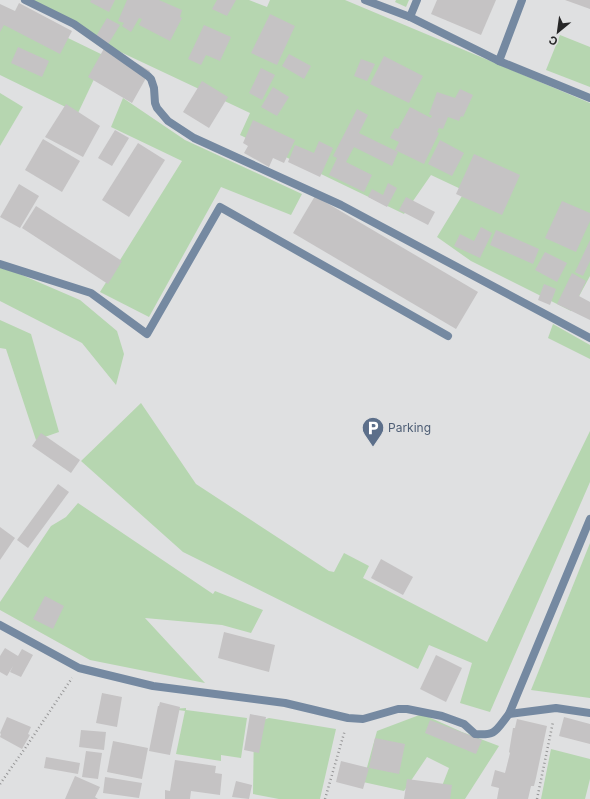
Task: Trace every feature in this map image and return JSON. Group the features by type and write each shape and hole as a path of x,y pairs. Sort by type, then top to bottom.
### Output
{"lane":[{"path":"25,0 74,24 148,76 151,79 154,88 155,103 157,108 168,120 194,138 341,205 590,338"},
{"path":"365,0 410,17 499,61 590,98"},
{"path":"410,17 417,0"},
{"path":"499,61 522,0"},
{"path":"0,264 91,293 147,334 220,208 448,336"},
{"path":"0,625 79,668 153,686 285,703 348,718 363,719 398,709 407,709 442,716 464,724 475,734 489,734 495,732 509,714 590,519"},
{"path":"509,714 556,708 590,713"}],"path":[{"path":"0,784 79,668"},
{"path":"536,799 556,708"},
{"path":"325,799 348,718"}],"green space":[{"path":"32,0 249,0 267,7 270,0 345,0 590,103 590,276 571,311 471,261 437,237 465,191 431,175 404,214 240,135 250,113 112,48"},
{"path":"396,0 409,0 406,7 395,2"},
{"path":"0,5 105,56 78,113 0,75"},
{"path":"560,35 590,47 590,87 546,70"},
{"path":"0,93 23,107 0,146"},
{"path":"123,98 185,140 302,194 291,215 221,187 149,317 100,292 182,161 111,127"},
{"path":"0,268 15,272 80,300 117,331 124,354 116,385 82,343 0,301"},
{"path":"0,320 31,334 59,432 36,440 6,349 0,348"},
{"path":"553,324 590,345 590,359 548,338"},
{"path":"141,403 196,484 329,571 334,572 344,553 369,566 363,578 487,642 590,431 590,482 490,712 460,703 472,663 429,645 418,669 183,552 81,461"},
{"path":"78,503 213,594 215,591 263,610 251,633 222,625 145,618 205,683 90,660 0,610 0,602 51,526 66,517"},
{"path":"590,543 590,698 531,690"},
{"path":"186,708 186,710 247,718 241,758 221,755 221,761 176,754 185,711 172,709"},
{"path":"422,714 462,732 499,746 465,799 437,799 449,768 427,757 404,791 363,782 377,731"},
{"path":"269,718 336,729 320,799 279,799 253,794 254,723"},
{"path":"551,749 590,759 590,779 585,799 541,799"}],"building":[{"path":"91,0 115,0 109,12 90,2"},
{"path":"127,0 159,0 182,10 180,17 182,18 170,41 139,25 142,19 139,18 131,32 122,26 124,23 118,21"},
{"path":"217,0 236,0 227,16 212,9"},
{"path":"437,0 496,0 481,35 431,14"},
{"path":"565,0 590,0 590,9"},
{"path":"19,3 72,31 60,54 4,25 0,32 0,4 15,11"},
{"path":"270,14 295,26 277,65 251,53"},
{"path":"107,18 120,25 107,46 150,71 132,103 88,77 106,45 95,38"},
{"path":"204,25 231,37 220,61 206,55 201,65 188,59"},
{"path":"18,47 49,61 42,77 11,63"},
{"path":"289,54 311,66 304,79 282,66"},
{"path":"384,56 423,76 409,103 370,84"},
{"path":"361,59 375,64 367,81 354,76"},
{"path":"261,68 275,75 262,100 249,93"},
{"path":"202,81 228,97 209,128 183,112"},
{"path":"273,87 289,97 277,116 261,107"},
{"path":"460,89 473,95 463,117 461,116 459,121 448,117 443,129 439,128 437,132 439,133 424,164 395,150 399,142 390,138 395,128 398,129 410,107 431,118 432,116 429,114 437,92 455,98"},
{"path":"66,104 100,126 83,157 45,137"},
{"path":"357,109 368,115 359,133 398,152 392,166 354,147 346,162 372,175 364,192 329,175 337,158 333,156"},
{"path":"253,120 295,140 284,163 273,158 269,167 244,153 248,146 243,143"},
{"path":"115,130 129,138 112,166 98,158"},
{"path":"43,139 80,161 62,192 25,170"},
{"path":"440,140 464,153 452,176 428,164"},
{"path":"319,141 333,148 320,177 288,162 295,145 314,153"},
{"path":"138,143 165,160 129,217 102,200"},
{"path":"474,154 520,175 502,215 456,194"},
{"path":"388,183 397,188 387,207 368,197 372,189 383,195"},
{"path":"19,184 39,196 20,228 0,217"},
{"path":"315,196 478,292 456,329 293,233"},
{"path":"406,197 435,212 428,225 399,210"},
{"path":"562,201 590,213 590,221 576,252 545,238"},
{"path":"36,206 122,261 108,284 22,228"},
{"path":"481,227 492,233 480,258 454,246 460,234 474,241"},
{"path":"496,230 539,249 533,264 490,245"},
{"path":"590,240 590,261 583,276 575,272"},
{"path":"545,252 567,263 557,282 535,270"},
{"path":"572,273 586,281 579,296 590,302 590,320 557,304"},
{"path":"544,284 556,289 550,305 538,300"},
{"path":"41,433 80,460 71,473 32,446"},
{"path":"58,484 69,492 28,548 17,540"},
{"path":"0,527 15,538 0,560"},
{"path":"381,559 413,577 403,595 371,578"},
{"path":"45,596 64,606 53,629 33,619"},
{"path":"224,632 275,645 269,672 218,658"},
{"path":"5,648 18,656 22,649 33,655 21,677 10,672 13,666 7,676 0,672 0,656"},
{"path":"436,655 462,668 446,702 420,689"},
{"path":"102,693 122,697 117,727 96,723"},
{"path":"160,702 180,707 170,755 149,751"},
{"path":"250,714 266,717 259,753 244,750"},
{"path":"7,717 31,727 28,734 30,735 22,749 0,737 0,733"},
{"path":"564,717 590,724 590,744 559,736"},
{"path":"517,719 547,726 534,786 531,786 528,799 497,799 499,788 491,786 495,770 505,773 510,753 513,728 515,728"},
{"path":"430,720 482,740 476,754 425,733"},
{"path":"81,730 106,732 104,750 79,747"},
{"path":"375,738 405,744 399,774 369,768"},
{"path":"113,741 148,748 142,779 107,772"},
{"path":"86,751 102,753 98,779 82,777"},
{"path":"46,757 80,763 78,774 44,768"},
{"path":"175,760 216,766 215,773 222,774 220,795 191,791 190,799 165,799 165,790 170,791"},
{"path":"341,761 369,768 363,789 336,782"},
{"path":"75,776 100,787 95,797 98,799 65,799"},
{"path":"105,777 142,783 139,798 103,793"},
{"path":"407,779 452,785 450,799 404,799"},
{"path":"236,781 252,785 249,799 232,797"}],"place":[{"name":"Parking","path":"373,448"}]}
